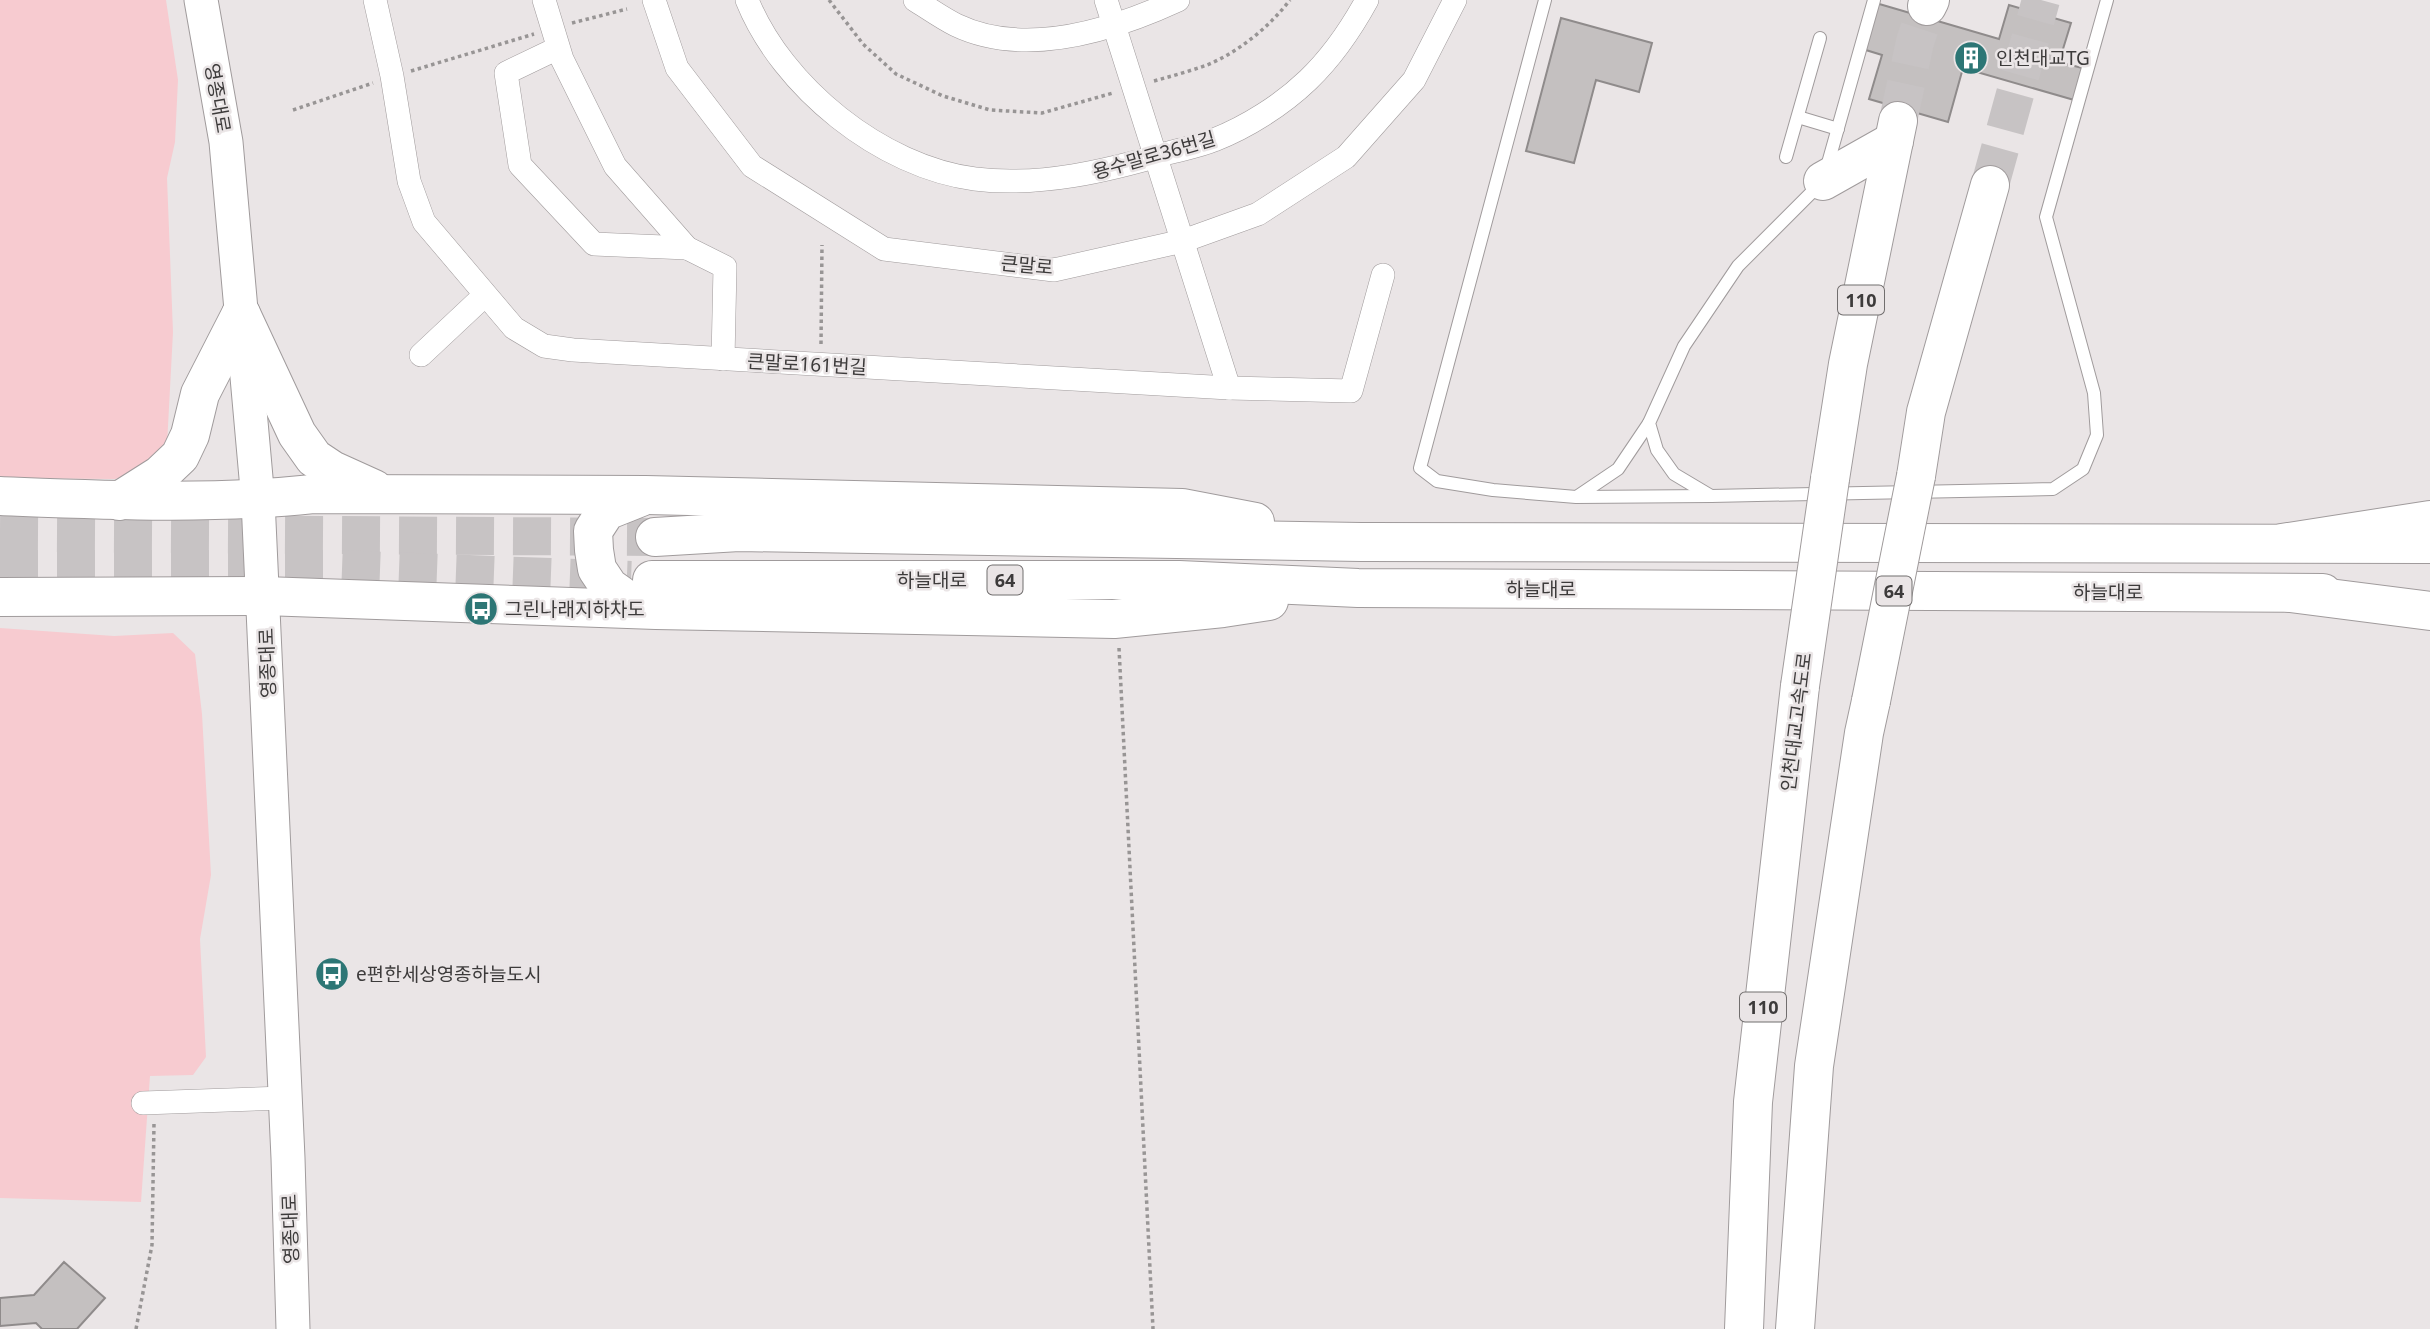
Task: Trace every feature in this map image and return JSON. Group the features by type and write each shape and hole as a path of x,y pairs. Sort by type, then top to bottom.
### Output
{"highway":[{"name":"인천대교고속도로","path":"1743,1318 1753,1102 1800,686 1848,365 1896,131 1823,181"},
{"path":"1796,1329 1814,1066 1864,733 1916,476 1926,412 1990,185"},
{"path":"241,314 297,435 314,457 332,470 387,495"},
{"path":"119,501 160,475 180,456 190,435 200,394 241,314"},
{"path":"0,496 119,501 258,500 313,494 646,495 1182,508 1361,542"},
{"path":"646,495 606,511 593,531 594,550 597,569 623,597 654,595"},
{"path":"2282,543 2430,520"},
{"path":"654,537 739,532 1361,542 2430,544"},
{"name":"하늘대로","path":"0,597 654,595 1114,619 1223,608 1358,588 2430,593"},
{"path":"2290,593 2430,611"}],"main road":[{"name":"영종대로","path":"201,0 226,142 258,500 293,1329"}],"street":[{"name":"큰말로161번길","path":"375,0 392,76 409,181 424,222 514,328 544,346 573,350 1230,388 1351,391 1383,275"},
{"path":"544,0 556,38 615,166 687,248 725,267 723,359"},
{"name":"큰말로","path":"654,0 677,68 752,166 884,249 1054,270 1183,241 1258,214 1346,157 1414,80 1455,0"},
{"name":"용수말로36번길","path":"747,0 755,21 788,69 826,106 872,141 925,167 975,179 1037,180 1104,172 1156,157 1214,140 1263,114 1307,82 1345,40 1367,0"},
{"path":"915,0 957,26 996,38 1032,41 1065,37 1157,10 1178,0"},
{"path":"1106,0 1230,388"},
{"path":"556,38 506,73 520,165 594,244 687,248"},
{"path":"421,355 485,295"},
{"path":"148,1103 285,1098"}],"lane":[{"path":"1545,0 1420,468 1437,481 1493,490 1576,497 2053,489 2083,469 2097,435 2094,393 2046,218 2107,0"},
{"path":"1576,497 1618,469 1649,423 1684,346 1738,266 1823,181 1874,0"},
{"path":"1786,157 1820,38"},
{"path":"1798,117 1838,129"},
{"path":"1649,423 1657,450 1674,474 1711,496"}],"path":[{"path":"829,0 863,44 896,74 943,96 990,110 1042,113 1209,64 1256,34 1290,0"},
{"path":"293,110 392,76 556,38 627,9"},
{"path":"821,365 822,245"},
{"path":"1119,646 1153,1329"},
{"path":"136,1329 152,1245 148,1103"}],"shaded area":[{"path":"0,0 166,0 178,80 175,142 167,178 173,332 167,445 140,472 115,479 0,478"},
{"path":"0,628 114,636 173,633 195,654 202,714 211,875 200,939 206,1057 193,1075 150,1076 141,1202 0,1198"}],"building":[{"name":"인천대교TG","path":"1869,1 1999,39 2009,5 2071,23 2059,62 2090,70 2081,102 1963,68 1948,122 1869,99 1882,55 1856,47"},
{"path":"1561,18 1652,43 1639,92 1596,80 1574,163 1526,151"},
{"path":"64,1262 105,1298 77,1329 42,1329 36,1323 0,1326 0,1298 34,1295"}],"tunnel":[{"path":"1990,185 2041,0"},
{"path":"1898,121 1915,42 1927,6"},
{"path":"0,533 655,537"},
{"path":"0,569 333,569 631,580"}],"place":[{"name":"인천대교TG","path":"1971,58"},
{"name":"그린나래지하차도","path":"481,609"},
{"name":"e편한세상영종하늘도시","path":"332,974"}]}
